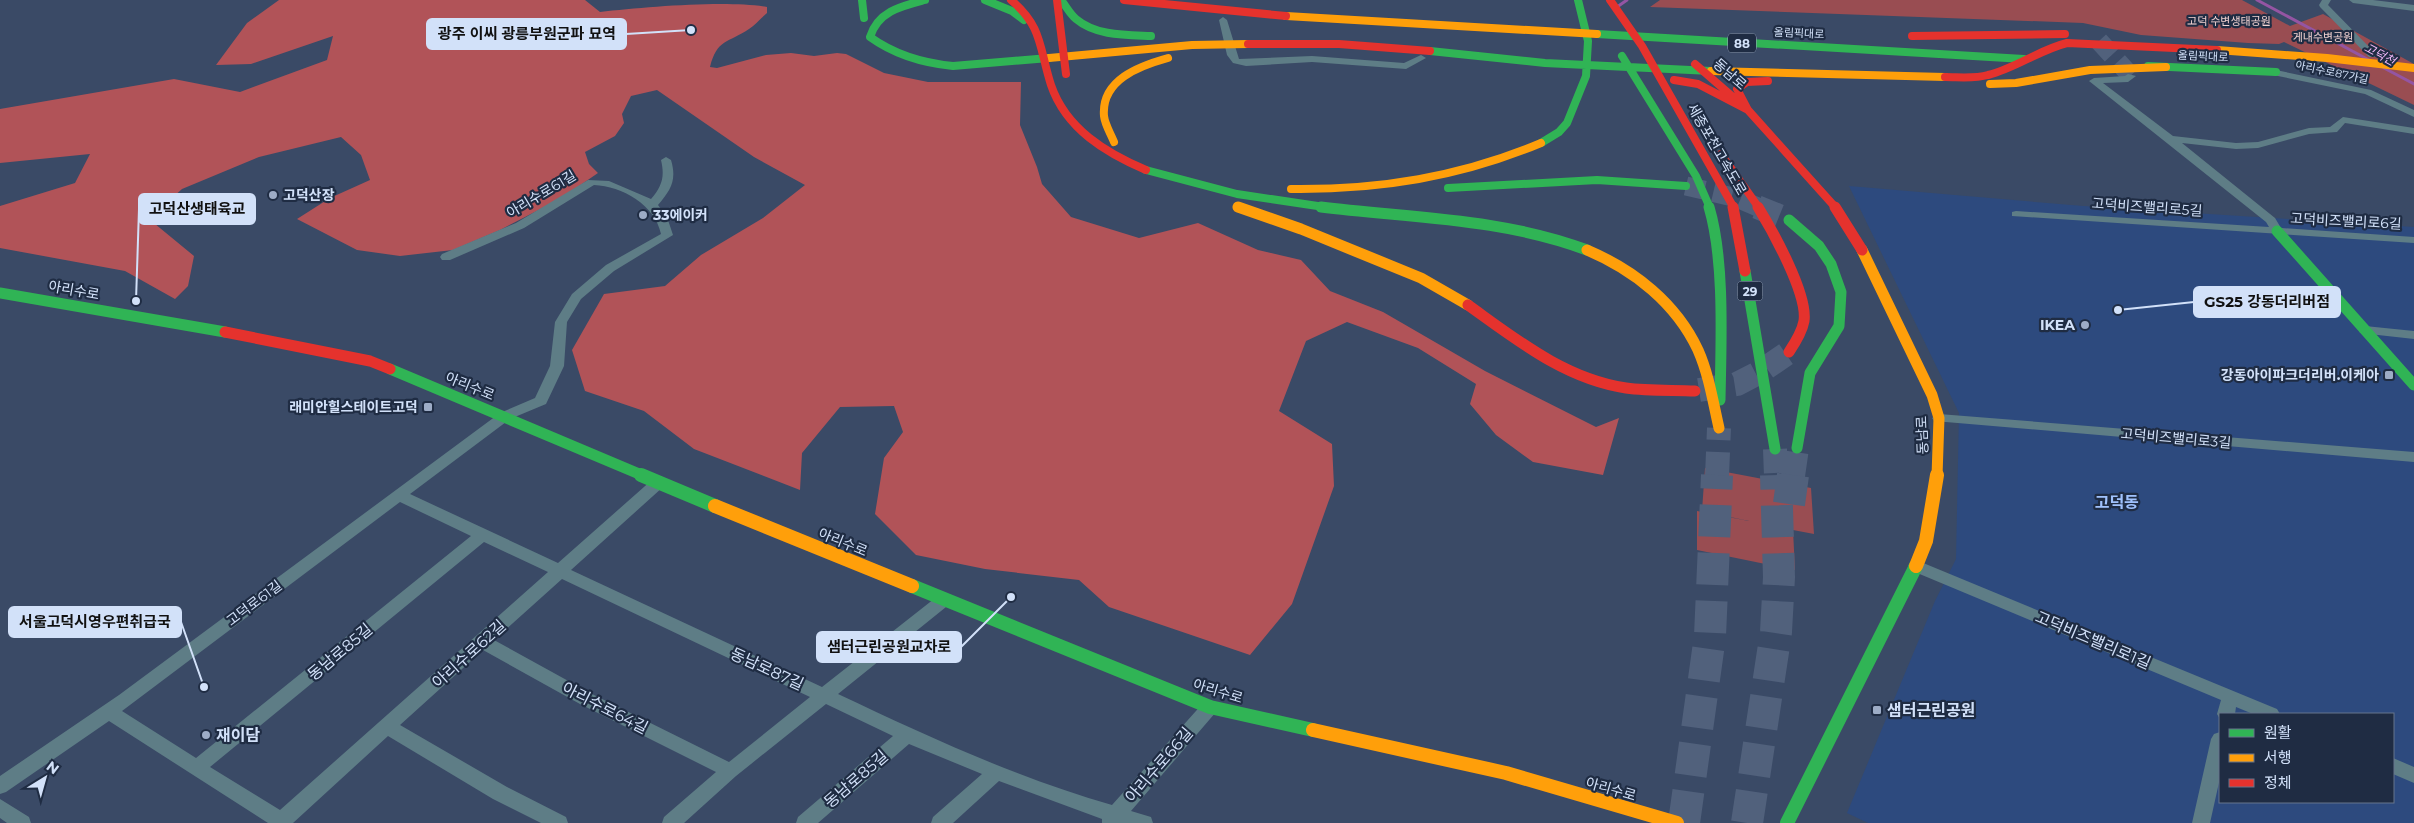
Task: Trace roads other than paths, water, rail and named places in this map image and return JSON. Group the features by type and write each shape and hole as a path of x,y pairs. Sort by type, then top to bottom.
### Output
{"main road":[{"path":"862,0 864,18 859,32 864,46 917,67 965,71 1200,44 1312,42"},
{"path":"864,18 887,0"},
{"path":"925,0 886,14 876,21 870,29 870,37 888,52 926,63 953,66 1013,64"},
{"path":"985,0 1012,11 1036,31"},
{"path":"1011,0 1026,12 1034,24 1055,96 1078,126 1128,172 1158,186"},
{"path":"1057,0 1068,85"},
{"path":"1061,0 1076,19 1102,29 1136,35 1361,44 1511,67 1681,80 1698,84 1748,110"},
{"path":"1118,0 1159,12 1223,20 1248,21 1314,18"},
{"name":"올림픽대로","path":"1124,0 1204,10 1314,18 2352,76"},
{"name":"올림픽대로","path":"1206,0 1324,10 1846,37"},
{"path":"1306,190 1389,185 1456,174 1536,146 1565,128 1585,87 1591,67 1591,49 1578,0"},
{"name":"29","path":"1144,170 1184,182 1292,203 1502,225 1538,232 1608,259 1648,286 1667,305 1688,331 1707,379 1720,428 1721,351 1718,268 1712,216 1707,198 1696,176 1583,0"},
{"name":"세종포천고속도로","path":"1610,0 1650,56 1670,98 1718,175 1735,211 1775,449"},
{"name":"올림픽대로","path":"2099,41 2095,37 2080,34 1899,38 2342,66 2414,68"},
{"path":"1748,110 1737,89 1742,83 1749,81 1961,81 1997,73 2050,46 2068,43 2153,46 2327,58 2414,68"},
{"path":"1074,58 1193,48 1324,48 1421,58 1443,56 1860,70 1961,81"},
{"path":"1114,142 1104,114 1106,98 1115,81 1134,68 1160,59 1188,54 1258,48"},
{"path":"1443,56 1676,72 2016,83 2090,70 2166,67"},
{"name":"동남로","path":"1695,64 1748,110 1826,195 1860,245 1925,377 1939,418 1938,468 1926,542 1916,566 1786,823"},
{"path":"1670,98 1712,143 1732,168 1770,222 1785,254 1803,304 1804,319 1802,333 1789,352"},
{"path":"1096,128 1101,135 1143,158 1180,172 1217,181 1306,190 1365,193 1588,179 1631,179 1686,186"},
{"path":"1101,148 1144,170 1208,196 1301,229 1421,278 1476,309 1536,354 1581,376 1626,388 1695,391"},
{"path":"1230,213 1340,253 1392,265"},
{"path":"1789,220 1819,246 1831,264 1841,292 1840,326 1810,374 1797,448"},
{"path":"2277,232 2414,385"},
{"name":"아리수로","path":"0,293 217,330 370,361 505,416 658,483 1210,707 1506,773 1625,816 1676,823"}],"street":[{"path":"2327,0 2323,5 2372,55"},
{"path":"2353,0 2414,8"},
{"path":"1223,20 1232,55 1236,61 1246,64 1322,59 1406,66 1421,58"},
{"name":"아리수로87가길","path":"2271,72 2368,92 2414,114"},
{"path":"2131,76 2128,79 2094,81 2271,220 2277,232"},
{"path":"2169,138 2220,146 2258,144 2309,131 2327,131 2336,128 2343,120 2414,131"},
{"path":"652,204 666,188 670,178 666,160"},
{"name":"아리수로61길","path":"446,258 522,224 592,182 601,182 630,192 652,204 665,224 667,235 610,268 576,297 561,322 556,366 541,401 505,416"},
{"name":"고덕비즈밸리로5길","path":"2016,214 2277,232"},
{"name":"고덕비즈밸리로6길","path":"2277,232 2414,240"},
{"path":"2365,330 2414,335"},
{"name":"고덕로61길","path":"0,786 109,712 505,416"},
{"name":"고덕비즈밸리로3길","path":"1939,418 2414,458"},
{"name":"아리수로62길","path":"281,822 658,483"},
{"name":"동남로87길","path":"398,495 944,752 1111,819 1144,823"},
{"name":"동남로85길","path":"196,768 482,534"},
{"name":"고덕비즈밸리로1길","path":"1916,566 2269,713"},
{"path":"671,823 730,771 945,599"},
{"name":"아리수로64길","path":"482,641 586,698 730,771"},
{"path":"2226,713 2230,697"},
{"name":"아리수로66길","path":"1111,819 1210,707"},
{"path":"109,712 281,822"},
{"path":"388,727 500,793 559,823"},
{"name":"동남로85길","path":"805,823 907,735"},
{"path":"2201,823 2219,743"},
{"path":"2394,766 2414,775"},
{"path":"940,823 997,772"},
{"path":"0,807 22,823"}],"waterway":[{"path":"1617,7 1627,0"},
{"name":"고덕천","path":"2257,0 2369,60"},
{"name":"고덕천","path":"2384,68 2414,84"}],"tunnel":[{"path":"2099,41 2131,76"},
{"path":"1686,186 1737,198 1760,208"},
{"path":"1757,207 1789,220"},
{"path":"1699,390 1737,384 1760,372 1789,352"},
{"path":"1717,476 1719,428"},
{"path":"1793,476 1797,448"},
{"path":"1775,449 1776,476"},
{"path":"1684,823 1710,636 1717,475"},
{"path":"1747,823 1776,632 1779,577 1776,475"},
{"path":"1789,504 1793,475"}],"place":[{"name":"광주 이씨 광릉부원군파 묘역","path":"691,30"},
{"name":"고덕산장","path":"273,195"},
{"name":"33에이커","path":"643,215"},
{"name":"고덕산생태육교","path":"136,301"},
{"name":"GS25 강동더리버점","path":"2118,310"},
{"name":"IKEA","path":"2085,325"},
{"name":"강동아이파크더리버.이케아","path":"2389,375"},
{"name":"래미안힐스테이트고덕","path":"428,407"},
{"name":"샘터근린공원교차로","path":"1011,597"},
{"name":"서울고덕시영우편취급국","path":"204,687"},
{"name":"샘터근린공원","path":"1877,710"},
{"name":"재이담","path":"206,735"}],"district":[{"name":"고덕동","path":"2117,502"}],"park label":[{"name":"고덕 수변생태공원","path":"2229,21"},
{"name":"게내수변공원","path":"2323,37"}]}
